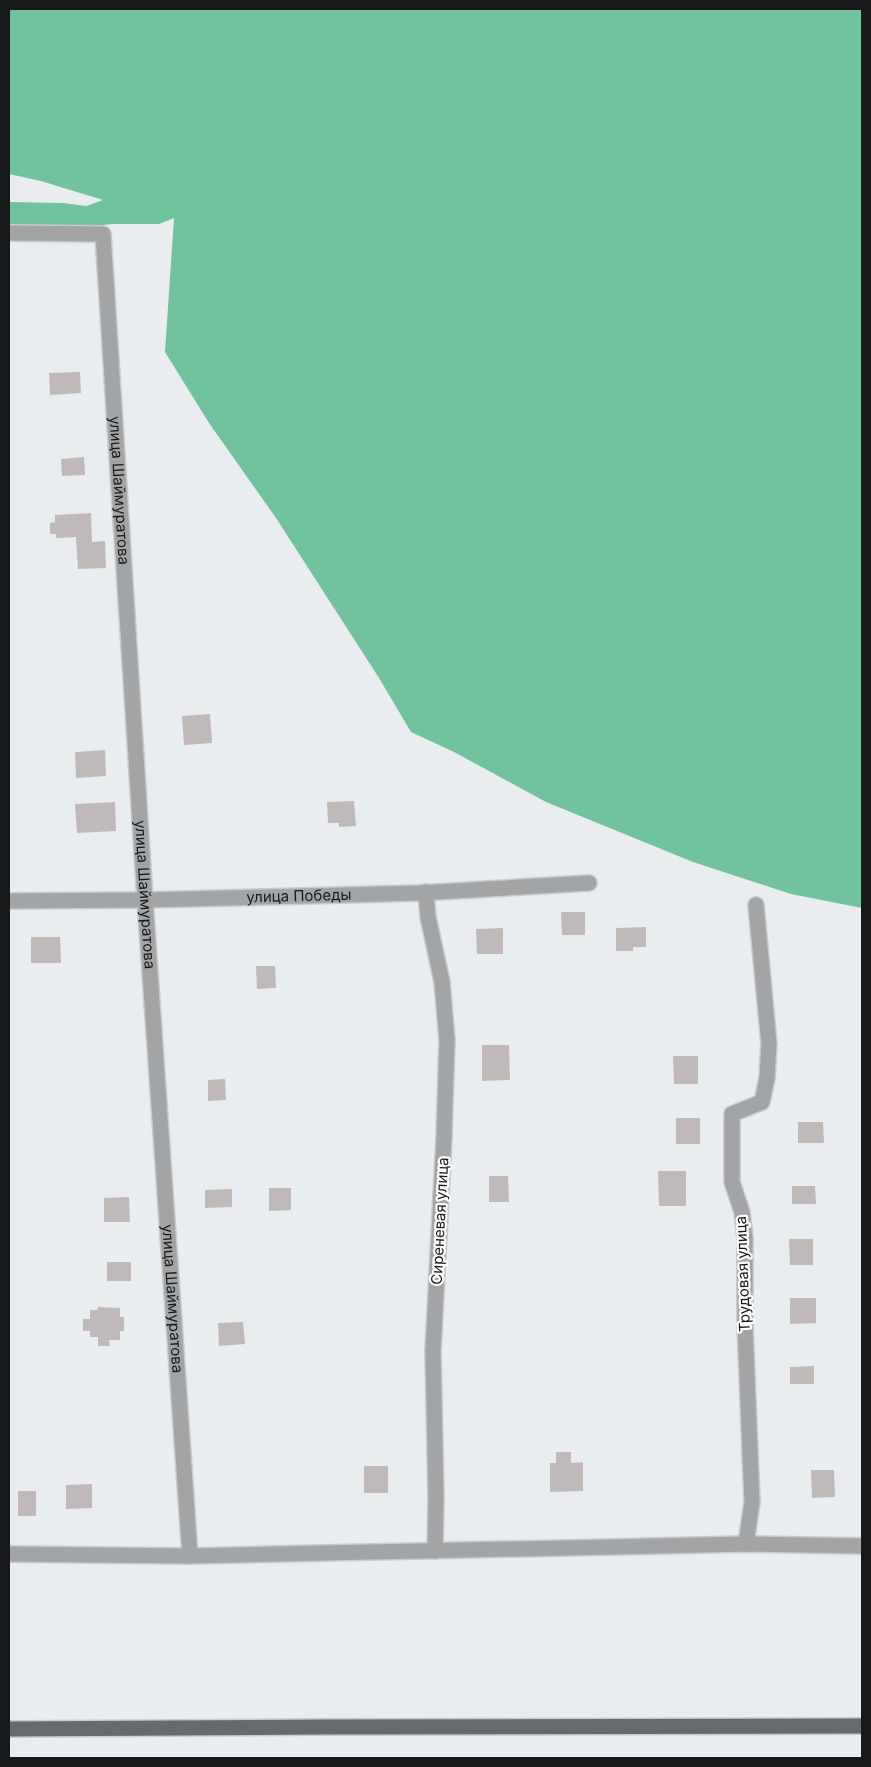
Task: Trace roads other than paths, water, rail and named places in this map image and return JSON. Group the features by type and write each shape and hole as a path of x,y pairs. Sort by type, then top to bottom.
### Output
{"main road":[{"path":"9,1729 862,1726"}],"street":[{"name":"улица Шаймуратова","path":"9,233 102,234 190,1556"},
{"name":"улица Победы","path":"9,901 145,900 426,892 589,883"},
{"name":"Сиреневая улица","path":"426,892 428,917 442,982 447,1040 434,1351 436,1498 434,1551"},
{"name":"Трудовая улица","path":"746,1544 752,1502 745,1325 745,1238 742,1212 732,1182 732,1114 762,1102 767,1078 769,1044 756,905"},
{"path":"9,1554 190,1556 746,1544 862,1546"}]}
